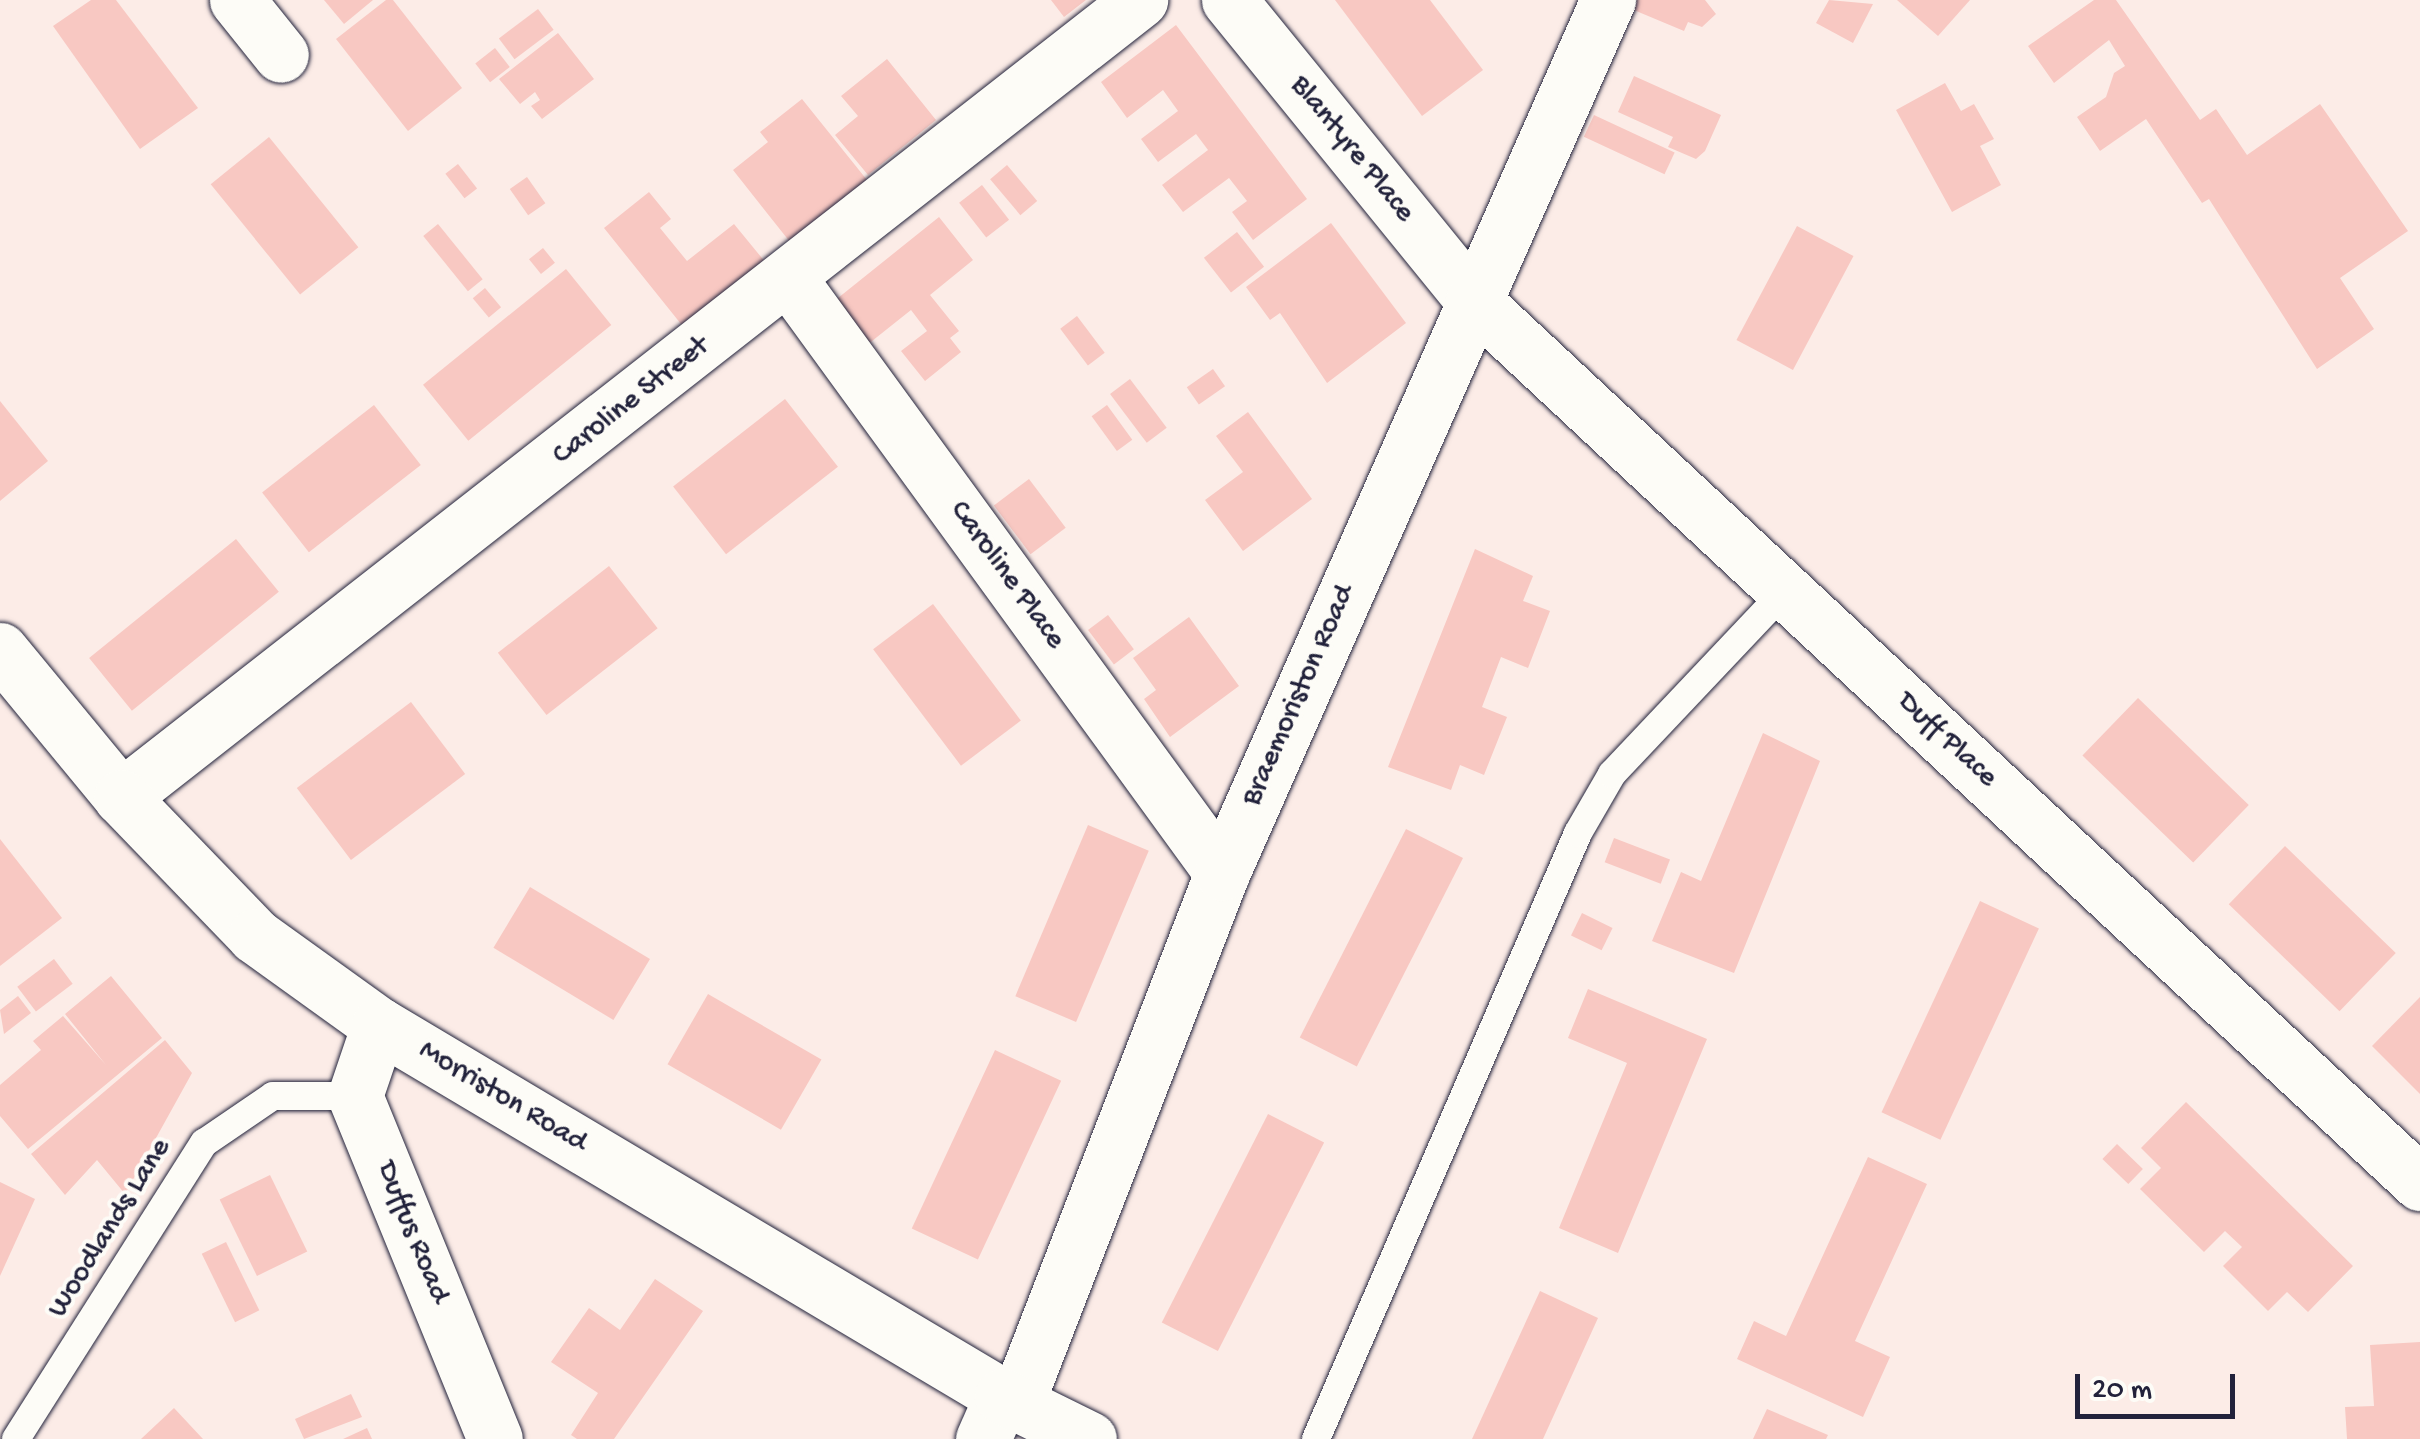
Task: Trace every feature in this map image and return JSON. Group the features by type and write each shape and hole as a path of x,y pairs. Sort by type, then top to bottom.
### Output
{"street":[{"path":"237,0 281,55"},
{"name":"Caroline Street","path":"120,798 790,280 1140,0"},
{"name":"Blantyre Place","path":"1228,0 1473,300"},
{"name":"Braemoriston Road","path":"1001,1412 1222,873 1608,0"},
{"name":"Caroline Place","path":"790,280 1222,873"},
{"name":"Duff Place","path":"1473,300 2420,1183"},
{"name":"Morriston Road","path":"0,650 120,798 255,936 379,1025 1001,1412 1089,1439"},
{"path":"355,1096 379,1025"},
{"name":"Duffus Road","path":"355,1096 495,1439"}],"lane":[{"path":"1316,1439 1578,834 1612,774 1785,591"},
{"name":"Woodlands Lane","path":"16,1439 204,1143 273,1096 355,1096"}],"building":[{"path":"91,0 116,0 198,108 140,149 53,26"},
{"path":"324,0 373,0 344,24"},
{"path":"386,0 393,0 462,88 408,131 336,39"},
{"path":"1051,0 1086,0 1064,17"},
{"path":"1335,0 1430,0 1483,70 1422,116"},
{"path":"1633,0 1705,0 1716,14 1702,27 1688,22 1684,31 1629,8"},
{"path":"1829,0 1873,4 1853,43 1816,23"},
{"path":"1897,0 1970,0 1938,36"},
{"path":"2094,0 2116,0 2200,120 2216,109 2247,155 2320,104 2408,231 2340,278 2374,329 2317,369 2209,199 2202,203 2146,119 2100,151 2077,117 2106,97 2114,73 2125,66 2109,40 2054,83 2028,46"},
{"path":"538,9 554,30 515,59 499,38"},
{"path":"1176,25 1307,199 1253,240 1232,212 1247,201 1229,178 1183,212 1162,185 1208,150 1196,134 1158,162 1141,139 1178,111 1163,90 1127,118 1101,82"},
{"path":"558,33 594,79 542,119 531,106 540,100 535,92 520,104 499,79"},
{"path":"495,48 510,67 490,82 475,63"},
{"path":"887,59 936,120 868,175 835,135 858,116 841,96"},
{"path":"1634,76 1721,115 1705,151 1696,159 1668,147 1673,137 1618,112"},
{"path":"1945,83 1961,111 1974,104 1994,139 1980,146 2001,185 1952,212 1896,110"},
{"path":"802,99 867,180 790,242 733,170 768,142 760,132"},
{"path":"1594,115 1675,153 1665,174 1584,137"},
{"path":"269,137 358,247 300,295 211,184"},
{"path":"458,164 477,188 464,198 445,174"},
{"path":"1007,165 1037,201 1020,215 990,179"},
{"path":"527,177 545,203 528,215 510,189"},
{"path":"982,185 1009,220 986,238 959,203"},
{"path":"649,192 671,219 660,228 687,261 734,224 766,263 685,329 604,228"},
{"path":"939,217 973,260 930,295 959,331 950,338 961,352 925,381 901,351 927,331 911,310 867,345 833,302"},
{"path":"1331,223 1406,323 1327,383 1280,313 1270,320 1246,287"},
{"path":"438,224 483,279 468,291 423,236"},
{"path":"1797,226 1854,256 1793,370 1736,340"},
{"path":"1237,232 1264,267 1231,293 1204,258"},
{"path":"543,248 555,263 541,274 529,259"},
{"path":"566,269 611,325 468,441 423,385"},
{"path":"485,288 501,307 489,317 473,298"},
{"path":"1077,316 1105,353 1088,365 1060,329"},
{"path":"1213,369 1225,386 1199,405 1187,387"},
{"path":"1130,379 1167,428 1147,443 1110,394"},
{"path":"785,399 838,467 726,554 673,486"},
{"path":"0,401 48,461 0,501"},
{"path":"374,405 421,465 309,552 262,492"},
{"path":"1107,405 1132,440 1117,451 1092,416"},
{"path":"1248,412 1312,499 1243,551 1205,500 1243,472 1216,436"},
{"path":"1029,479 1066,528 1031,554 994,505"},
{"path":"236,539 279,592 132,711 89,658"},
{"path":"1475,549 1533,576 1523,601 1550,611 1528,668 1501,657 1482,707 1507,717 1484,775 1460,765 1451,790 1388,767"},
{"path":"609,566 658,628 547,715 498,653"},
{"path":"933,604 1021,721 961,766 873,649"},
{"path":"1108,615 1134,649 1114,664 1088,630"},
{"path":"1189,617 1239,686 1170,737 1144,699 1156,690 1133,658"},
{"path":"2138,698 2249,805 2193,863 2082,756"},
{"path":"411,702 465,774 351,860 297,788"},
{"path":"1763,733 1820,761 1734,973 1652,941 1681,872 1701,881"},
{"path":"1088,825 1149,851 1076,1022 1015,996"},
{"path":"1406,829 1463,858 1357,1067 1300,1037"},
{"path":"1614,838 1670,860 1661,884 1605,862"},
{"path":"0,839 62,918 0,966"},
{"path":"2285,846 2396,953 2340,1011 2229,904"},
{"path":"530,887 650,959 613,1020 493,948"},
{"path":"1980,901 2039,928 1940,1140 1882,1112"},
{"path":"1582,913 1613,928 1602,950 1571,935"},
{"path":"54,959 73,984 36,1011 17,987"},
{"path":"111,976 162,1038 28,1149 0,1116 0,1085 41,1050 33,1041 63,1016 106,1065 65,1014"},
{"path":"1588,989 1707,1039 1618,1253 1559,1228 1627,1063 1568,1038"},
{"path":"708,994 821,1060 781,1130 668,1064"},
{"path":"18,996 31,1013 4,1034 0,1010"},
{"path":"2420,997 2420,1094 2372,1046"},
{"path":"165,1040 192,1073 125,1194 97,1160 65,1195 31,1154"},
{"path":"995,1050 1061,1081 978,1259 912,1229"},
{"path":"2186,1102 2353,1266 2308,1312 2287,1292 2268,1311 2223,1266 2242,1247 2225,1231 2204,1252 2140,1189 2161,1168 2141,1148"},
{"path":"1268,1114 1324,1143 1218,1351 1162,1322"},
{"path":"2117,1144 2143,1169 2128,1184 2102,1159"},
{"path":"1868,1157 1927,1184 1855,1341 1890,1357 1863,1417 1737,1359 1754,1321 1786,1336"},
{"path":"270,1175 307,1251 257,1276 220,1200"},
{"path":"0,1182 35,1199 0,1276"},
{"path":"226,1242 259,1310 235,1322 202,1254"},
{"path":"655,1279 703,1311 614,1439 577,1439 571,1435 598,1393 551,1362 589,1308 620,1330"},
{"path":"1540,1291 1598,1318 1543,1439 1472,1439"},
{"path":"2420,1342 2420,1439 2347,1439 2345,1407 2374,1406 2370,1345"},
{"path":"351,1394 362,1417 304,1439 295,1419"},
{"path":"174,1408 203,1439 141,1439"},
{"path":"1767,1409 1828,1435 1826,1439 1753,1439"},
{"path":"367,1428 372,1439 343,1439"}]}
